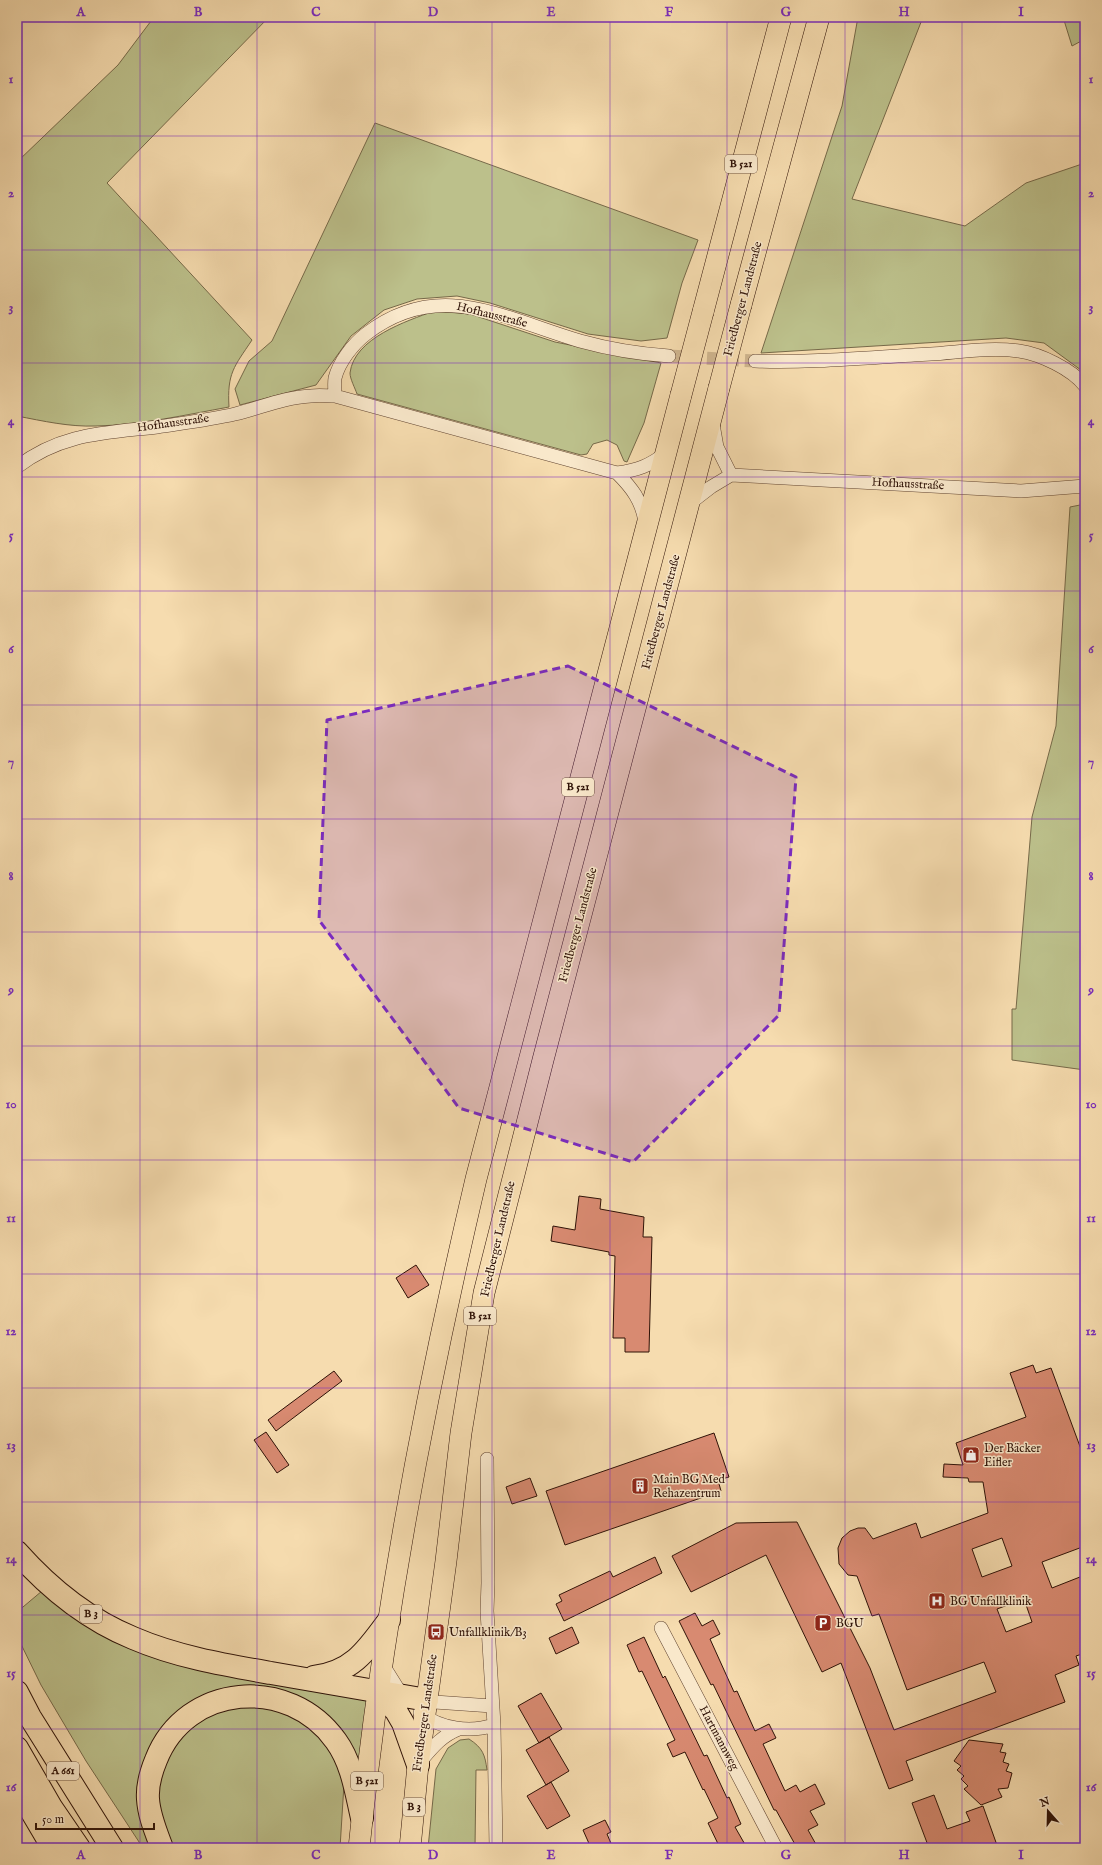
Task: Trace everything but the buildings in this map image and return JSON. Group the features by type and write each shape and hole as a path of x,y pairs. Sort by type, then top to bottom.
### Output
{"highway":[{"name":"B 3","path":"17,1552 33,1570 74,1604 133,1638 179,1654 220,1664 304,1678"},
{"path":"304,1678 333,1674 346,1668 362,1655 389,1620"},
{"path":"304,1678 378,1692 412,1705"},
{"name":"A 661","path":"17,1692 30,1717 112,1848"},
{"path":"162,1848 152,1820 148,1798 149,1784 159,1753 173,1731 194,1713 218,1701 231,1698 246,1696 271,1698 286,1702 313,1716 331,1735 345,1755 362,1818"},
{"name":"B 3","path":"412,1705 403,1723 418,1765"},
{"name":"A 661","path":"17,1748 51,1807 79,1848"},
{"path":"17,1787 53,1848"}],"main road":[{"name":"B 521","path":"359,1848 378,1692 406,1514 434,1366 476,1179 780,17"},
{"name":"Friedberger Landstraße","path":"410,1848 418,1765 412,1705 461,1433 484,1293 543,1060 711,418 819,17"}],"street":[{"name":"Hofhausstraße","path":"335,396 335,379 343,362 356,342 382,322 414,308 439,304 461,305 581,341 620,350 669,356"},
{"path":"755,361 809,361 988,350 1020,351 1053,362 1080,380 1085,386"},
{"name":"Hofhausstraße","path":"17,467 33,455 53,445 92,434 158,426 234,414 304,397 335,396 617,474 637,470 651,464 667,452"},
{"path":"689,504 711,487 731,475 717,447 711,418"},
{"path":"617,474 637,495 643,509 646,530"},
{"name":"Hofhausstraße","path":"731,475 1021,491 1085,486"},
{"path":"487,1459 487,1611 494,1725 496,1848"},
{"name":"Hartmannweg","path":"661,1628 776,1848"},
{"path":"383,1665 412,1705 444,1725 458,1729 483,1729 494,1725"},
{"path":"371,1744 384,1720 412,1705 492,1706"},
{"path":"418,1765 438,1740 450,1732 458,1729"}],"highlighted area":[{"path":"568,666 796,777 779,1015 633,1162 459,1108 319,920 327,720"}],"green space":[{"path":"154,17 269,17 107,183 252,340 233,371 229,386 229,407 146,422 96,426 66,425 17,416 17,162 118,65"},
{"path":"858,17 923,17 852,199 965,226 1026,183 1085,163 1085,373 1044,343 1006,338 761,353 842,106"},
{"path":"1063,17 1085,17 1085,39 1072,46"},
{"path":"375,123 698,240 682,283 667,338 641,341 588,334 490,303 457,296 417,299 384,310 351,336 316,385 240,405 235,389 249,361 272,341"},
{"path":"434,311 470,314 555,342 661,363 644,423 627,462 624,461 617,445 607,440 593,444 587,454 581,455 357,394 350,373 354,361 361,350 383,333 410,320"},
{"path":"1085,504 1085,1070 1012,1060 1012,1009 1016,1009 1032,817 1056,726 1070,507"},
{"path":"42,1591 84,1622 367,1699 357,1782 345,1746 270,1690 159,1736 155,1848 143,1848 86,1761 41,1685 17,1636 17,1612"},
{"path":"229,1704 280,1705 327,1739 344,1784 340,1848 169,1848 155,1802 159,1772 170,1745 195,1720"},
{"path":"469,1739 482,1752 487,1770 476,1770 475,1848 428,1848 436,1769 448,1748 460,1740"}],"tunnel":[{"path":"669,356 755,361"}],"place":[{"name":"Der Bäcker Eifler","path":"971,1455"},
{"name":"Main BG Med Rehazentrum","path":"640,1486"},
{"name":"BG Unfallklinik","path":"937,1601"},
{"name":"BGU","path":"823,1623"},
{"name":"Unfallklinik/B3","path":"436,1632"}]}
